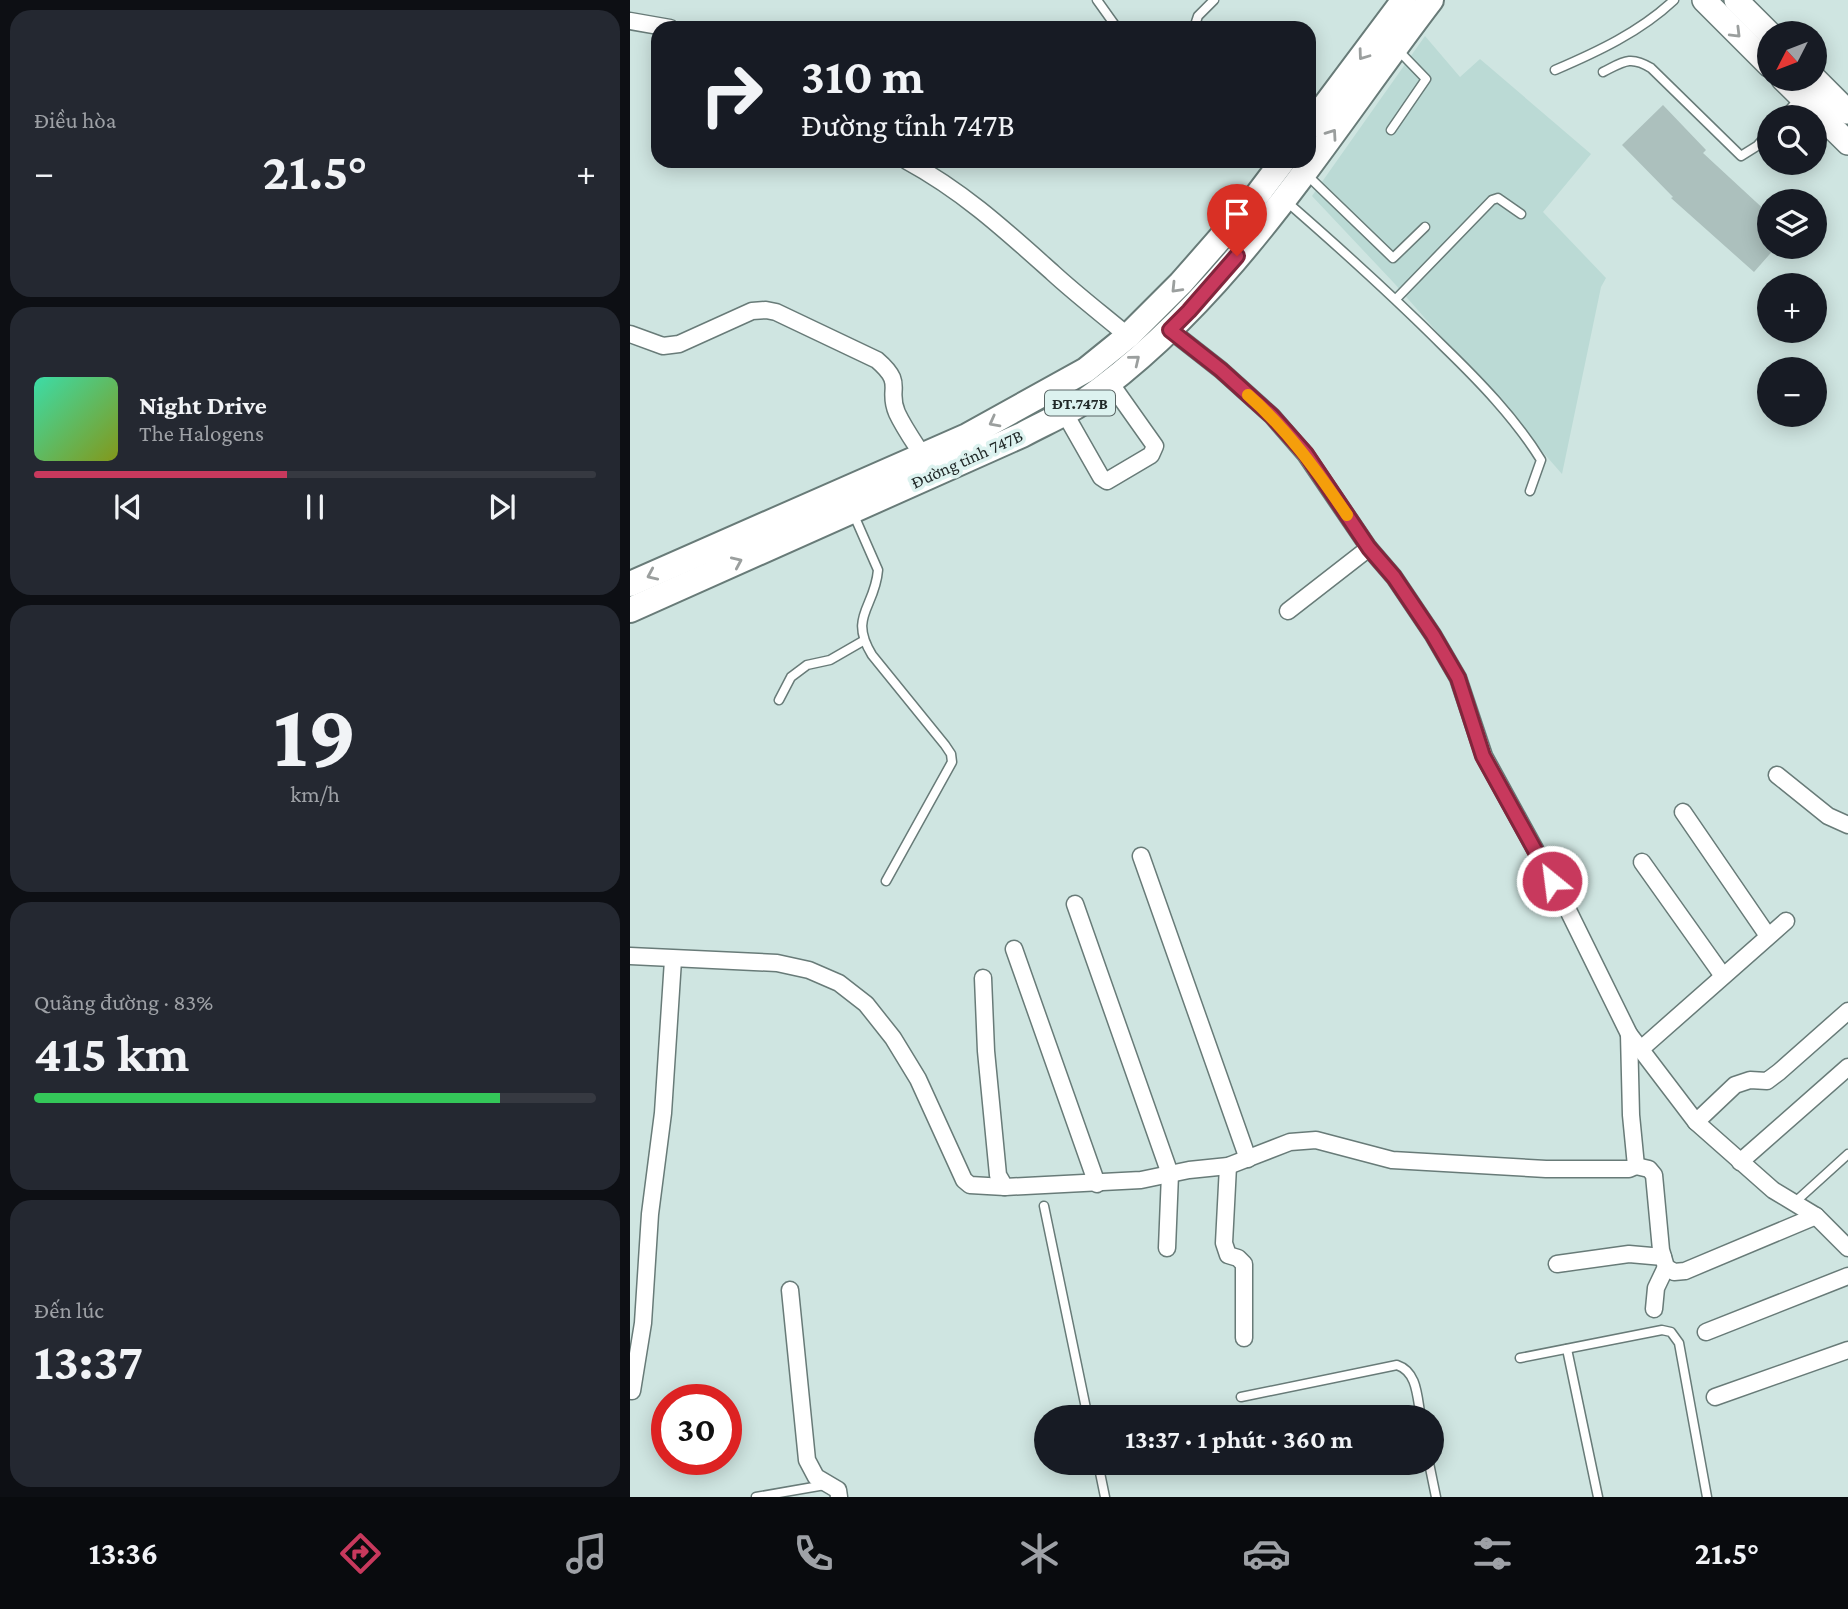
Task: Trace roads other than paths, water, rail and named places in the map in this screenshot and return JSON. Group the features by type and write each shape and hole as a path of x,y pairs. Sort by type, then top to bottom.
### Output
{"main road":[{"path":"1316,118 1404,0"},
{"name":"Đường tỉnh 747B","path":"1316,158 1431,0"},
{"path":"1704,0 1757,53"},
{"path":"1736,0 1757,21"},
{"path":"1810,91 1848,143"},
{"path":"1813,91 1848,112"},
{"name":"Đường tỉnh 747B","path":"630,610 684,573 967,436 1086,370 1129,336 1181,283 1252,202 1278,168"},
{"name":"Đường tỉnh 747B","path":"630,584 684,573 852,511 1022,435 1082,402 1170,330 1189,311 1285,200 1309,168"}],"street":[{"path":"630,21 651,25"},
{"path":"919,168 988,214 1129,336"},
{"path":"630,334 663,346 679,344 752,311 776,312 877,360 889,370 894,378 896,410 923,456"},
{"path":"1170,330 1221,370 1272,416 1306,454 1369,548 1394,577 1433,635 1458,678 1483,756 1564,902 1629,1034 1696,1122 1773,1190 1816,1216 1848,1248"},
{"path":"1064,412 1101,477 1107,481 1144,460 1151,455 1155,446 1109,381"},
{"path":"1288,611 1369,548"},
{"path":"1777,775 1828,816 1848,825"},
{"path":"1684,812 1768,936"},
{"path":"1141,856 1248,1159"},
{"path":"1642,862 1723,976"},
{"path":"1075,904 1170,1174 1167,1248"},
{"path":"1641,1049 1786,921"},
{"path":"1014,949 1097,1184"},
{"path":"630,956 777,963 809,970 839,983 866,1004 893,1038 918,1079 964,1180 971,1185 1005,1187 1141,1180 1189,1170 1228,1166 1290,1142 1315,1140 1392,1160 1546,1169 1629,1169 1636,1166 1649,1169 1654,1175 1665,1262 1656,1288 1654,1309"},
{"path":"632,1391 643,1323 650,1214 663,1113 673,960"},
{"path":"983,978 986,1051 998,1175 1005,1187"},
{"path":"1696,1122 1735,1085 1750,1080 1767,1081 1848,1011"},
{"path":"1629,1034 1631,1115 1636,1166"},
{"path":"1740,1162 1848,1067"},
{"path":"1228,1166 1224,1243 1228,1255 1238,1258 1244,1264 1244,1338"},
{"path":"1558,1265 1629,1254 1665,1262 1674,1272 1685,1271 1816,1216"},
{"path":"1706,1332 1848,1276"},
{"path":"790,1290 807,1460 816,1477 834,1490"},
{"path":"1715,1397 1848,1350"}],"lane":[{"path":"1097,0 1112,21"},
{"path":"1196,21 1214,0"},
{"path":"1555,70 1642,26 1674,0"},
{"path":"1391,130 1426,79 1395,47"},
{"path":"1603,72 1628,60 1639,60 1651,68 1741,156 1757,146"},
{"path":"1793,105 1805,91"},
{"path":"1305,173 1393,258 1425,227"},
{"path":"1396,299 1492,200 1498,198 1521,214"},
{"path":"1285,200 1396,299 1480,382 1532,445 1541,460 1530,491"},
{"path":"852,511 878,570 860,628 863,641 945,745 951,754 952,762 886,881"},
{"path":"779,700 791,677 807,665 830,660 863,641"},
{"path":"1794,1203 1848,1154"},
{"path":"1044,1206 1085,1405"},
{"path":"1520,1358 1662,1330 1674,1335 1679,1343 1707,1497"},
{"path":"1567,1349 1598,1497"},
{"path":"1241,1397 1398,1365 1412,1375 1418,1405"},
{"path":"1100,1475 1105,1497"},
{"path":"1431,1475 1436,1497"},
{"path":"756,1497 834,1490"}]}
